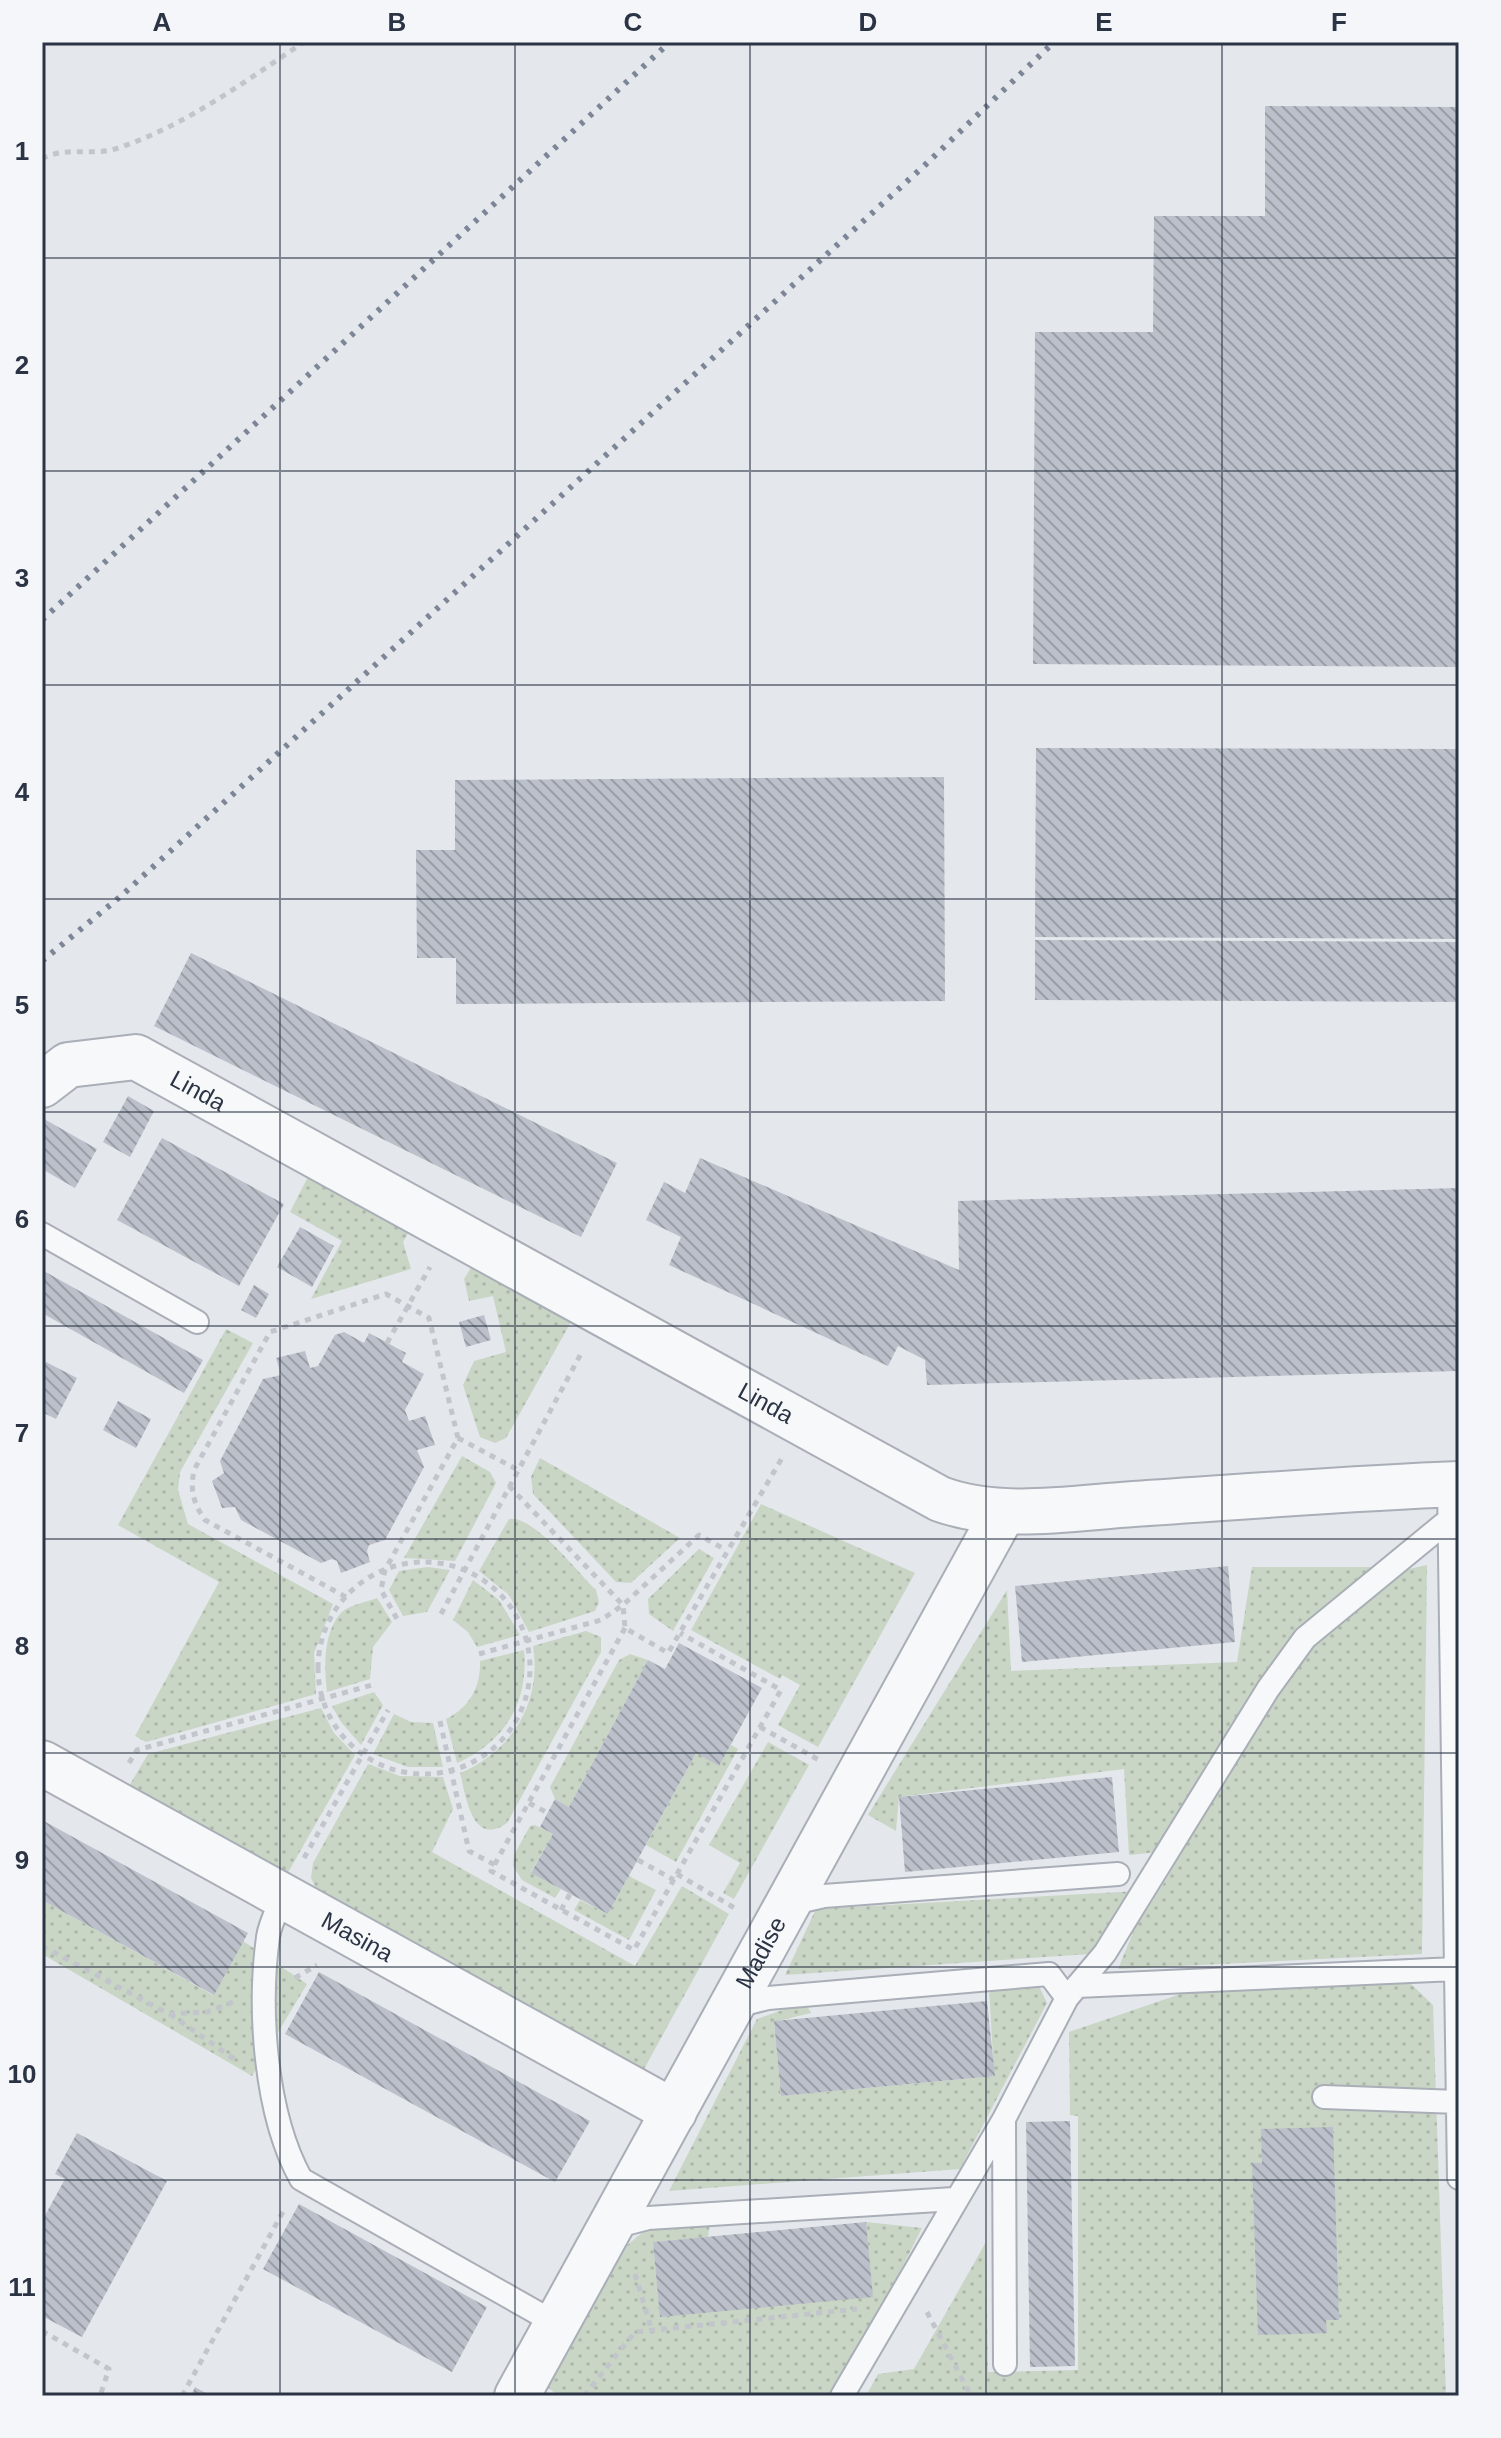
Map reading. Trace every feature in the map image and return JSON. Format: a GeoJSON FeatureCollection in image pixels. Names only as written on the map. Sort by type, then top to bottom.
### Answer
{"type":"FeatureCollection","features":[{"type":"Feature","properties":{"kind":"street","name":"Linda"},"geometry":{"type":"LineString","coordinates":[[42,1085],[68,1065],[136,1057],[940,1499],[961,1507],[1004,1511],[1453,1496]]}},
{"type":"Feature","properties":{"kind":"street","name":"Madise"},"geometry":{"type":"LineString","coordinates":[[517,2396],[1004,1511]]}},
{"type":"Feature","properties":{"kind":"street","name":"Masina"},"geometry":{"type":"LineString","coordinates":[[42,1763],[674,2112]]}},
{"type":"Feature","properties":{"kind":"lane"},"geometry":{"type":"LineString","coordinates":[[42,1234],[197,1322]]}},
{"type":"Feature","properties":{"kind":"lane"},"geometry":{"type":"LineString","coordinates":[[1453,1496],[1459,2178]]}},
{"type":"Feature","properties":{"kind":"lane"},"geometry":{"type":"LineString","coordinates":[[842,2396],[954,2199],[1004,2119],[1072,1992],[1105,1953],[1268,1689],[1305,1638],[1453,1496]]}},
{"type":"Feature","properties":{"kind":"lane"},"geometry":{"type":"LineString","coordinates":[[788,1904],[824,1896],[1118,1874]]}},
{"type":"Feature","properties":{"kind":"lane"},"geometry":{"type":"LineString","coordinates":[[283,1896],[268,1935],[266,1990],[274,2103],[287,2153],[301,2179],[557,2324]]}},
{"type":"Feature","properties":{"kind":"lane"},"geometry":{"type":"LineString","coordinates":[[731,2008],[768,1998],[1049,1974],[1072,1992],[1456,1969]]}},
{"type":"Feature","properties":{"kind":"lane"},"geometry":{"type":"LineString","coordinates":[[1324,2097],[1458,2102]]}},
{"type":"Feature","properties":{"kind":"lane"},"geometry":{"type":"LineString","coordinates":[[1004,2119],[1005,2364]]}},
{"type":"Feature","properties":{"kind":"lane"},"geometry":{"type":"LineString","coordinates":[[610,2228],[648,2218],[954,2199]]}},
{"type":"Feature","properties":{"kind":"path"},"geometry":{"type":"LineString","coordinates":[[42,159],[52,153],[113,150],[185,118],[304,42]]}},
{"type":"Feature","properties":{"kind":"path"},"geometry":{"type":"LineString","coordinates":[[387,1343],[452,1230]]}},
{"type":"Feature","properties":{"kind":"path"},"geometry":{"type":"LineString","coordinates":[[346,1597],[205,1520],[192,1497],[194,1470],[270,1332],[386,1294],[429,1318],[458,1438],[385,1570],[381,1590],[397,1619]]}},
{"type":"Feature","properties":{"kind":"path"},"geometry":{"type":"LineString","coordinates":[[441,1614],[603,1313]]}},
{"type":"Feature","properties":{"kind":"path"},"geometry":{"type":"LineString","coordinates":[[625,1628],[668,1653],[803,1424]]}},
{"type":"Feature","properties":{"kind":"path"},"geometry":{"type":"LineString","coordinates":[[458,1438],[518,1470]]}},
{"type":"Feature","properties":{"kind":"path"},"geometry":{"type":"LineString","coordinates":[[509,1486],[623,1605],[625,1628],[491,1871],[634,1950],[781,1690],[680,1633]]}},
{"type":"Feature","properties":{"kind":"path"},"geometry":{"type":"LineString","coordinates":[[479,1654],[601,1620],[623,1605],[699,1535],[726,1550]]}},
{"type":"Feature","properties":{"kind":"path"},"geometry":{"type":"LineString","coordinates":[[410,1563],[437,1563],[464,1569],[488,1583],[509,1604],[527,1643],[529,1683],[515,1721],[489,1752],[453,1770],[406,1772],[363,1754],[338,1730],[323,1698],[319,1672],[321,1645],[330,1620],[346,1597],[385,1570],[410,1563]]}},
{"type":"Feature","properties":{"kind":"path"},"geometry":{"type":"LineString","coordinates":[[107,1799],[137,1750],[372,1685]]}},
{"type":"Feature","properties":{"kind":"path"},"geometry":{"type":"LineString","coordinates":[[283,1896],[388,1710]]}},
{"type":"Feature","properties":{"kind":"path"},"geometry":{"type":"LineString","coordinates":[[440,1721],[469,1851],[495,1865]]}},
{"type":"Feature","properties":{"kind":"path"},"geometry":{"type":"LineString","coordinates":[[760,1727],[828,1765]]}},
{"type":"Feature","properties":{"kind":"path"},"geometry":{"type":"LineString","coordinates":[[529,1803],[548,1813]]}},
{"type":"Feature","properties":{"kind":"path"},"geometry":{"type":"LineString","coordinates":[[638,1860],[746,1915]]}},
{"type":"Feature","properties":{"kind":"path"},"geometry":{"type":"LineString","coordinates":[[561,1910],[570,1894]]}},
{"type":"Feature","properties":{"kind":"path"},"geometry":{"type":"LineString","coordinates":[[42,1946],[169,2014],[220,2046],[257,2080],[274,2103]]}},
{"type":"Feature","properties":{"kind":"path"},"geometry":{"type":"LineString","coordinates":[[169,2014],[207,2012],[293,1979],[330,1957]]}},
{"type":"Feature","properties":{"kind":"path"},"geometry":{"type":"LineString","coordinates":[[182,2396],[301,2179]]}},
{"type":"Feature","properties":{"kind":"path"},"geometry":{"type":"LineString","coordinates":[[633,2266],[652,2331]]}},
{"type":"Feature","properties":{"kind":"path"},"geometry":{"type":"LineString","coordinates":[[910,2278],[971,2396]]}},
{"type":"Feature","properties":{"kind":"path"},"geometry":{"type":"LineString","coordinates":[[584,2396],[635,2332],[894,2305]]}},
{"type":"Feature","properties":{"kind":"path"},"geometry":{"type":"LineString","coordinates":[[42,2331],[109,2369],[100,2396]]}},
{"type":"Feature","properties":{"kind":"green space"},"geometry":{"type":"Polygon","coordinates":[[[313,1167],[414,1223],[403,1242],[411,1269],[311,1299],[342,1241],[290,1212],[313,1167]]]}},
{"type":"Feature","properties":{"kind":"green space"},"geometry":{"type":"Polygon","coordinates":[[[477,1258],[576,1313],[506,1438],[495,1443],[480,1437],[463,1385],[474,1361],[506,1352],[493,1296],[469,1301],[464,1279],[477,1258]]]}},
{"type":"Feature","properties":{"kind":"green space"},"geometry":{"type":"Polygon","coordinates":[[[226,1329],[253,1343],[180,1472],[178,1490],[188,1524],[333,1604],[314,1653],[316,1694],[146,1742],[135,1736],[219,1582],[118,1525],[226,1329]]]}},
{"type":"Feature","properties":{"kind":"green space"},"geometry":{"type":"Polygon","coordinates":[[[462,1456],[490,1472],[496,1483],[455,1561],[404,1558],[462,1456]]]}},
{"type":"Feature","properties":{"kind":"green space"},"geometry":{"type":"Polygon","coordinates":[[[540,1458],[680,1538],[631,1583],[616,1582],[533,1494],[531,1477],[540,1458]]]}},
{"type":"Feature","properties":{"kind":"green space"},"geometry":{"type":"Polygon","coordinates":[[[761,1504],[915,1573],[818,1747],[778,1725],[800,1685],[782,1675],[780,1679],[691,1630],[761,1504]]]}},
{"type":"Feature","properties":{"kind":"green space"},"geometry":{"type":"Polygon","coordinates":[[[509,1519],[519,1520],[543,1535],[596,1590],[599,1602],[595,1611],[529,1632],[509,1595],[479,1571],[509,1519]]]}},
{"type":"Feature","properties":{"kind":"green space"},"geometry":{"type":"Polygon","coordinates":[[[699,1549],[714,1558],[673,1631],[649,1614],[648,1599],[699,1549]]]}},
{"type":"Feature","properties":{"kind":"green space"},"geometry":{"type":"Polygon","coordinates":[[[1427,1565],[1422,1954],[1118,1969],[1134,1930],[1167,1878],[1243,1742],[1309,1651],[1396,1572],[1427,1565]]]}},
{"type":"Feature","properties":{"kind":"green space"},"geometry":{"type":"Polygon","coordinates":[[[428,1567],[450,1570],[427,1612],[403,1616],[389,1590],[399,1571],[428,1567]]]}},
{"type":"Feature","properties":{"kind":"green space"},"geometry":{"type":"Polygon","coordinates":[[[1252,1567],[1381,1567],[1305,1638],[1168,1851],[1129,1855],[1124,1769],[899,1797],[896,1831],[868,1815],[1007,1590],[1011,1671],[1237,1662],[1252,1567]]]}},
{"type":"Feature","properties":{"kind":"green space"},"geometry":{"type":"Polygon","coordinates":[[[473,1580],[499,1600],[520,1635],[477,1647],[468,1632],[453,1620],[473,1580]]]}},
{"type":"Feature","properties":{"kind":"green space"},"geometry":{"type":"Polygon","coordinates":[[[377,1598],[392,1622],[373,1647],[370,1679],[327,1692],[326,1650],[331,1629],[349,1607],[377,1598]]]}},
{"type":"Feature","properties":{"kind":"green space"},"geometry":{"type":"Polygon","coordinates":[[[586,1631],[601,1637],[601,1652],[507,1823],[495,1829],[486,1829],[478,1824],[468,1806],[460,1773],[495,1752],[519,1723],[533,1687],[533,1646],[586,1631]]]}},
{"type":"Feature","properties":{"kind":"green space"},"geometry":{"type":"Polygon","coordinates":[[[524,1650],[522,1687],[510,1718],[488,1744],[457,1763],[446,1719],[461,1709],[472,1696],[480,1661],[524,1650]]]}},
{"type":"Feature","properties":{"kind":"green space"},"geometry":{"type":"Polygon","coordinates":[[[630,1654],[648,1660],[569,1807],[555,1799],[550,1787],[619,1660],[630,1654]]]}},
{"type":"Feature","properties":{"kind":"green space"},"geometry":{"type":"Polygon","coordinates":[[[374,1692],[383,1705],[361,1745],[332,1706],[374,1692]]]}},
{"type":"Feature","properties":{"kind":"green space"},"geometry":{"type":"Polygon","coordinates":[[[321,1708],[334,1733],[355,1755],[286,1876],[128,1788],[148,1754],[321,1708]]]}},
{"type":"Feature","properties":{"kind":"green space"},"geometry":{"type":"Polygon","coordinates":[[[394,1714],[411,1722],[433,1723],[443,1767],[408,1767],[373,1754],[394,1714]]]}},
{"type":"Feature","properties":{"kind":"green space"},"geometry":{"type":"Polygon","coordinates":[[[768,1742],[809,1765],[734,1899],[723,1893],[740,1863],[709,1845],[768,1742]]]}},
{"type":"Feature","properties":{"kind":"green space"},"geometry":{"type":"Polygon","coordinates":[[[731,1745],[738,1749],[676,1862],[646,1845],[696,1753],[719,1765],[731,1745]]]}},
{"type":"Feature","properties":{"kind":"green space"},"geometry":{"type":"Polygon","coordinates":[[[368,1764],[400,1776],[443,1777],[453,1809],[432,1852],[635,1966],[682,1886],[729,1914],[643,2071],[318,1892],[311,1878],[313,1863],[368,1764]]]}},
{"type":"Feature","properties":{"kind":"green space"},"geometry":{"type":"Polygon","coordinates":[[[535,1825],[553,1834],[531,1872],[561,1889],[555,1898],[522,1880],[513,1866],[514,1855],[530,1826],[535,1825]]]}},
{"type":"Feature","properties":{"kind":"green space"},"geometry":{"type":"Polygon","coordinates":[[[629,1876],[656,1890],[629,1940],[574,1910],[580,1900],[608,1914],[629,1876]]]}},
{"type":"Feature","properties":{"kind":"green space"},"geometry":{"type":"Polygon","coordinates":[[[1138,1891],[1105,1953],[785,1975],[816,1909],[1138,1891]]]}},
{"type":"Feature","properties":{"kind":"green space"},"geometry":{"type":"Polygon","coordinates":[[[42,1900],[213,1995],[243,1941],[307,1984],[252,2076],[42,1954],[42,1900]]]}},
{"type":"Feature","properties":{"kind":"green space"},"geometry":{"type":"Polygon","coordinates":[[[1410,1983],[1433,2005],[1446,2396],[866,2396],[878,2374],[914,2369],[986,2242],[988,2372],[1078,2370],[1078,2116],[1070,2115],[1069,2032],[1204,1986],[1325,1987],[1410,1983]]]}},
{"type":"Feature","properties":{"kind":"green space"},"geometry":{"type":"Polygon","coordinates":[[[1038,1984],[1047,2003],[960,2169],[669,2191],[757,2019],[805,2002],[811,2013],[774,2022],[781,2096],[994,2076],[989,1987],[1038,1984]]]}},
{"type":"Feature","properties":{"kind":"green space"},"geometry":{"type":"Polygon","coordinates":[[[866,2222],[922,2228],[839,2393],[559,2396],[543,2384],[610,2260],[650,2226],[710,2224],[708,2237],[653,2242],[660,2313],[872,2292],[866,2222]]]}},
{"type":"Feature","properties":{"kind":"building"},"geometry":{"type":"Polygon","coordinates":[[[1265,106],[1459,107],[1459,667],[1033,664],[1035,332],[1153,332],[1154,216],[1265,216],[1265,106]]]}},
{"type":"Feature","properties":{"kind":"building"},"geometry":{"type":"Polygon","coordinates":[[[1036,748],[1459,749],[1459,939],[1035,937],[1036,748]]]}},
{"type":"Feature","properties":{"kind":"building"},"geometry":{"type":"Polygon","coordinates":[[[944,777],[945,1001],[456,1004],[456,958],[417,958],[416,850],[455,850],[455,780],[944,777]]]}},
{"type":"Feature","properties":{"kind":"building"},"geometry":{"type":"Polygon","coordinates":[[[1035,940],[1459,942],[1459,1002],[1035,1000],[1035,940]]]}},
{"type":"Feature","properties":{"kind":"building"},"geometry":{"type":"Polygon","coordinates":[[[191,953],[617,1163],[581,1237],[154,1026],[191,953]]]}},
{"type":"Feature","properties":{"kind":"building"},"geometry":{"type":"Polygon","coordinates":[[[128,1096],[154,1111],[130,1157],[103,1142],[128,1096]]]}},
{"type":"Feature","properties":{"kind":"building"},"geometry":{"type":"Polygon","coordinates":[[[44,1119],[97,1149],[75,1188],[42,1169],[44,1119]]]}},
{"type":"Feature","properties":{"kind":"building"},"geometry":{"type":"Polygon","coordinates":[[[162,1138],[284,1204],[239,1286],[117,1220],[162,1138]]]}},
{"type":"Feature","properties":{"kind":"building"},"geometry":{"type":"Polygon","coordinates":[[[700,1158],[959,1270],[958,1201],[1459,1188],[1459,1371],[927,1385],[925,1360],[898,1346],[888,1366],[669,1265],[681,1237],[646,1220],[664,1182],[685,1193],[700,1158]]]}},
{"type":"Feature","properties":{"kind":"building"},"geometry":{"type":"Polygon","coordinates":[[[300,1227],[334,1246],[312,1287],[277,1267],[300,1227]]]}},
{"type":"Feature","properties":{"kind":"building"},"geometry":{"type":"Polygon","coordinates":[[[42,1270],[203,1360],[184,1393],[42,1313],[42,1270]]]}},
{"type":"Feature","properties":{"kind":"building"},"geometry":{"type":"Polygon","coordinates":[[[254,1285],[269,1294],[256,1318],[241,1310],[254,1285]]]}},
{"type":"Feature","properties":{"kind":"building"},"geometry":{"type":"Polygon","coordinates":[[[484,1315],[491,1340],[466,1347],[459,1322],[484,1315]]]}},
{"type":"Feature","properties":{"kind":"building"},"geometry":{"type":"Polygon","coordinates":[[[344,1332],[364,1343],[369,1333],[406,1353],[402,1362],[424,1374],[405,1410],[409,1421],[425,1416],[435,1445],[417,1450],[424,1467],[385,1540],[369,1545],[370,1562],[341,1573],[337,1561],[332,1559],[321,1563],[241,1520],[235,1507],[222,1508],[212,1481],[224,1473],[220,1461],[263,1379],[281,1375],[276,1358],[305,1351],[310,1368],[318,1366],[335,1335],[344,1332]]]}},
{"type":"Feature","properties":{"kind":"building"},"geometry":{"type":"Polygon","coordinates":[[[42,1360],[77,1378],[56,1419],[42,1412],[42,1360]]]}},
{"type":"Feature","properties":{"kind":"building"},"geometry":{"type":"Polygon","coordinates":[[[118,1401],[151,1419],[136,1448],[103,1430],[118,1401]]]}},
{"type":"Feature","properties":{"kind":"building"},"geometry":{"type":"Polygon","coordinates":[[[1228,1566],[1235,1642],[1022,1662],[1015,1586],[1228,1566]]]}},
{"type":"Feature","properties":{"kind":"building"},"geometry":{"type":"Polygon","coordinates":[[[679,1643],[762,1688],[719,1766],[696,1753],[608,1914],[531,1873],[553,1834],[540,1827],[555,1799],[569,1807],[648,1660],[665,1669],[679,1643]]]}},
{"type":"Feature","properties":{"kind":"building"},"geometry":{"type":"Polygon","coordinates":[[[1112,1777],[1119,1852],[905,1872],[899,1797],[1112,1777]]]}},
{"type":"Feature","properties":{"kind":"building"},"geometry":{"type":"Polygon","coordinates":[[[42,1820],[248,1933],[214,1995],[42,1900],[42,1820]]]}},
{"type":"Feature","properties":{"kind":"building"},"geometry":{"type":"Polygon","coordinates":[[[319,1972],[590,2121],[555,2182],[285,2034],[319,1972]]]}},
{"type":"Feature","properties":{"kind":"building"},"geometry":{"type":"Polygon","coordinates":[[[987,2001],[995,2076],[781,2096],[774,2021],[987,2001]]]}},
{"type":"Feature","properties":{"kind":"building"},"geometry":{"type":"Polygon","coordinates":[[[1070,2121],[1075,2366],[1030,2367],[1026,2122],[1070,2121]]]}},
{"type":"Feature","properties":{"kind":"building"},"geometry":{"type":"Polygon","coordinates":[[[1333,2127],[1339,2320],[1326,2320],[1327,2333],[1258,2335],[1252,2163],[1262,2163],[1261,2129],[1333,2127]]]}},
{"type":"Feature","properties":{"kind":"building"},"geometry":{"type":"Polygon","coordinates":[[[77,2133],[167,2181],[82,2337],[42,2316],[42,2221],[65,2179],[55,2174],[77,2133]]]}},
{"type":"Feature","properties":{"kind":"building"},"geometry":{"type":"Polygon","coordinates":[[[299,2204],[487,2307],[452,2372],[263,2269],[299,2204]]]}},
{"type":"Feature","properties":{"kind":"building"},"geometry":{"type":"Polygon","coordinates":[[[866,2222],[873,2297],[660,2317],[653,2242],[866,2222]]]}},
{"type":"Feature","properties":{"kind":"building"},"geometry":{"type":"Polygon","coordinates":[[[195,2387],[211,2396],[191,2396],[195,2387]]]}},
{"type":"Feature","properties":{"kind":"railway"},"geometry":{"type":"LineString","coordinates":[[42,620],[670,42]]}},
{"type":"Feature","properties":{"kind":"railway"},"geometry":{"type":"LineString","coordinates":[[42,961],[121,896],[925,165],[1054,42]]}}]}
